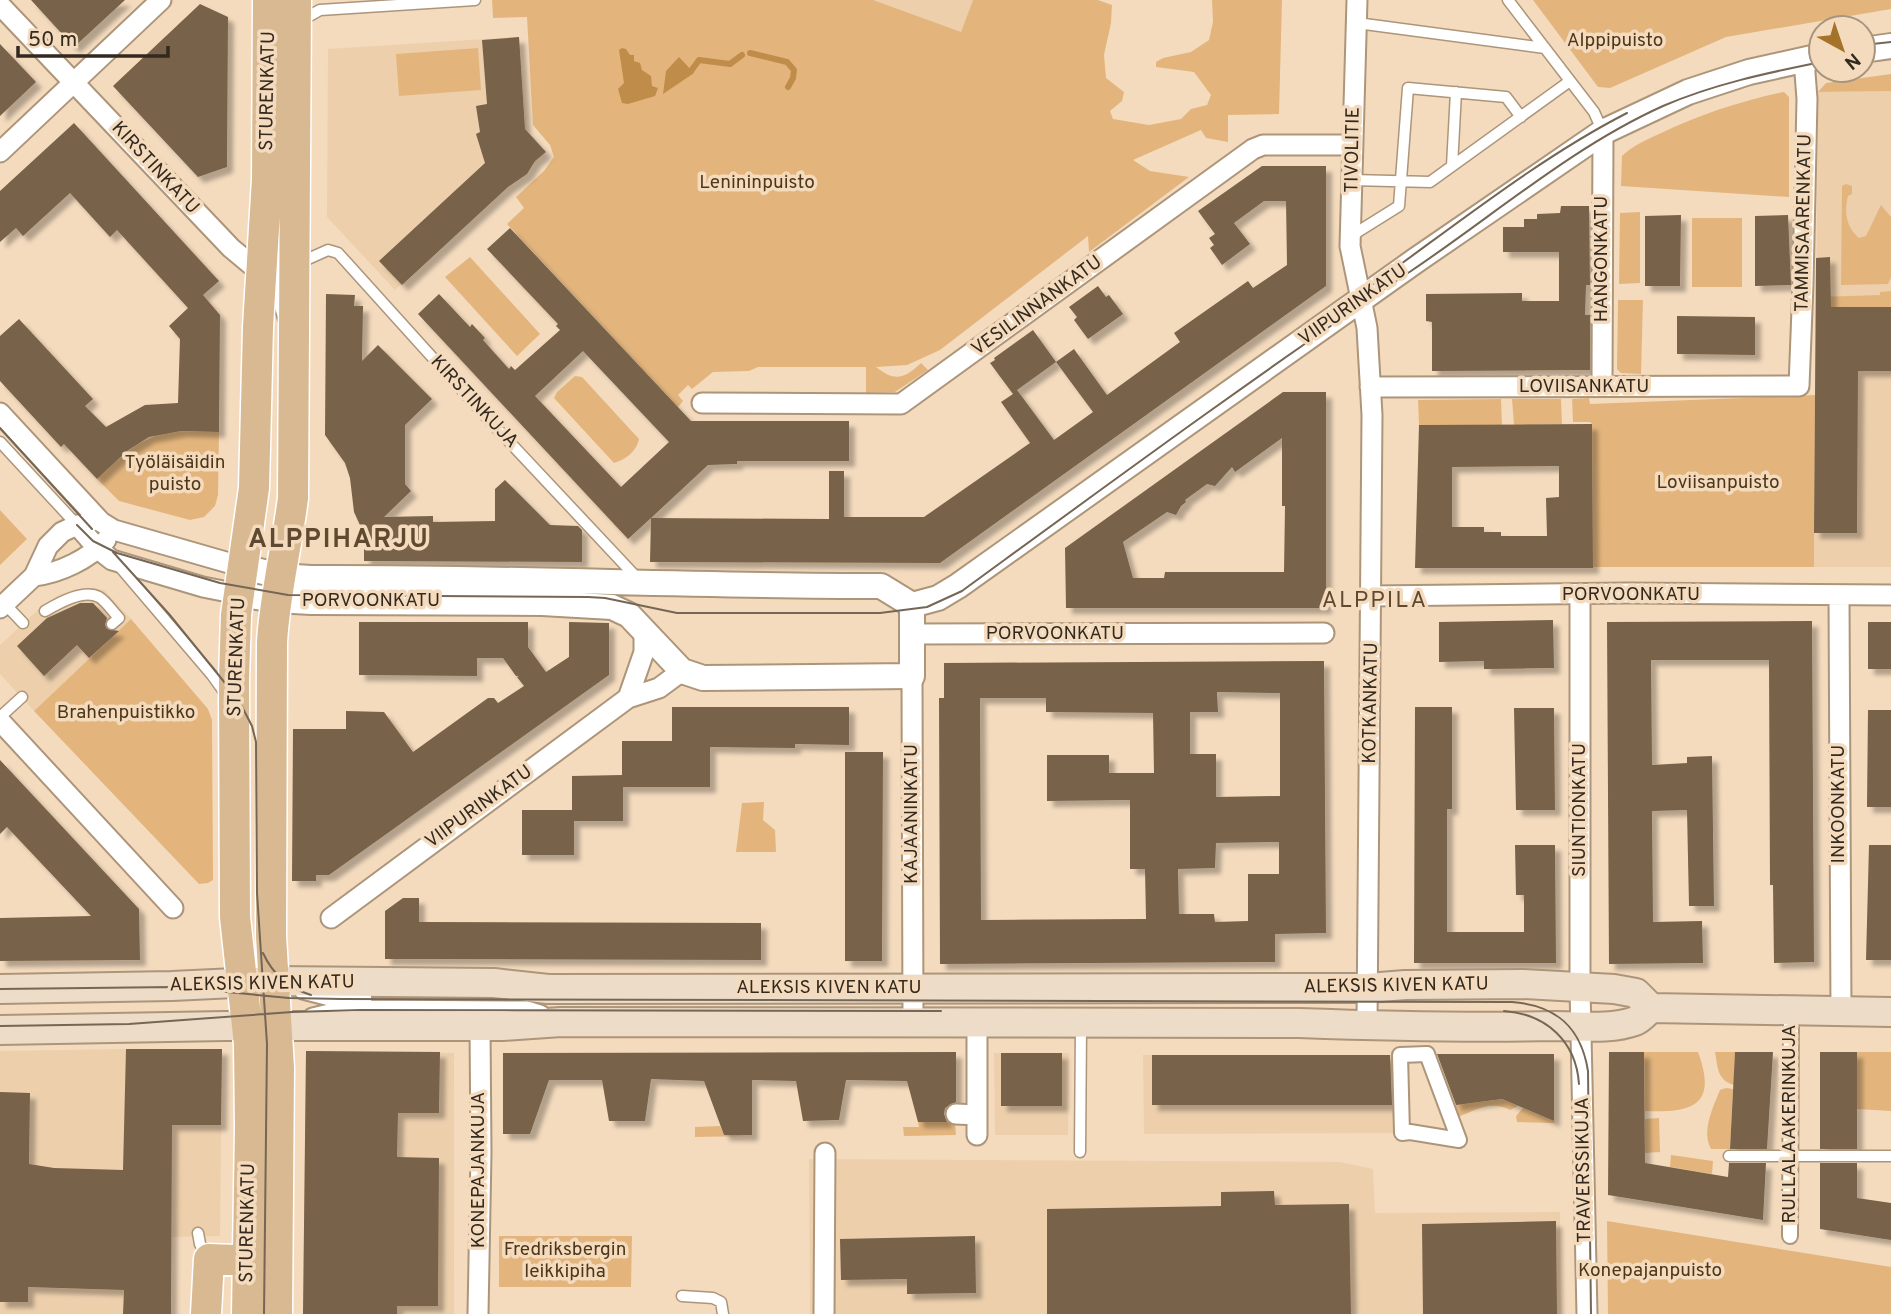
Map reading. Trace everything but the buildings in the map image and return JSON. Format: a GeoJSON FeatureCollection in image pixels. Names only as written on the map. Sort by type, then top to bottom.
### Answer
{"type":"FeatureCollection","features":[{"type":"Feature","properties":{"kind":"main road","name":"STURENKATU"},"geometry":{"type":"LineString","coordinates":[[277,1314],[278,1026],[271,936],[272,642],[293,498],[296,265],[283,16]]}},
{"type":"Feature","properties":{"kind":"main road","name":"STURENKATU"},"geometry":{"type":"LineString","coordinates":[[247,1314],[250,1127],[248,1026],[236,938],[233,869],[236,615],[254,488],[261,275],[283,16]]}},
{"type":"Feature","properties":{"kind":"main road","name":"ALEKSIS KIVEN KATU"},"geometry":{"type":"LineString","coordinates":[[0,989],[172,986],[241,981],[494,983],[548,989],[1368,988],[1523,984],[1614,989],[1636,993],[1651,1008]]}},
{"type":"Feature","properties":{"kind":"main road","name":"ALEKSIS KIVEN KATU"},"geometry":{"type":"LineString","coordinates":[[0,1030],[248,1026],[526,1026],[561,1022],[1581,1026],[1636,1021],[1651,1008],[1891,1012]]}},
{"type":"Feature","properties":{"kind":"main road"},"geometry":{"type":"LineString","coordinates":[[206,1314],[204,1246],[247,1260],[277,1261]]}},
{"type":"Feature","properties":{"kind":"street"},"geometry":{"type":"LineString","coordinates":[[0,152],[162,0]]}},
{"type":"Feature","properties":{"kind":"street","name":"TIVOLITIE"},"geometry":{"type":"LineString","coordinates":[[1357,0],[1351,236],[1355,273],[1362,299]]}},
{"type":"Feature","properties":{"kind":"street","name":"KIRSTINKATU"},"geometry":{"type":"LineString","coordinates":[[0,5],[230,248],[278,290],[295,338]]}},
{"type":"Feature","properties":{"kind":"street","name":"VIIPURINKATU"},"geometry":{"type":"LineString","coordinates":[[912,605],[938,598],[958,586],[1362,299],[1598,122],[1749,72],[1807,59]]}},
{"type":"Feature","properties":{"kind":"street","name":"TAMMISAARENKATU"},"geometry":{"type":"LineString","coordinates":[[1799,386],[1812,145],[1807,99],[1809,84]]}},
{"type":"Feature","properties":{"kind":"street","name":"HANGONKATU"},"geometry":{"type":"LineString","coordinates":[[1598,122],[1602,386]]}},
{"type":"Feature","properties":{"kind":"street","name":"VESILINNANKATU"},"geometry":{"type":"LineString","coordinates":[[702,404],[901,404],[1253,149],[1264,145],[1352,145]]}},
{"type":"Feature","properties":{"kind":"street","name":"KOTKANKATU"},"geometry":{"type":"LineString","coordinates":[[1362,299],[1367,328],[1370,387],[1367,1024]]}},
{"type":"Feature","properties":{"kind":"street","name":"LOVIISANKATU"},"geometry":{"type":"LineString","coordinates":[[1370,387],[1799,386]]}},
{"type":"Feature","properties":{"kind":"street"},"geometry":{"type":"LineString","coordinates":[[0,413],[107,526]]}},
{"type":"Feature","properties":{"kind":"street"},"geometry":{"type":"LineString","coordinates":[[77,525],[105,554]]}},
{"type":"Feature","properties":{"kind":"street","name":"PORVOONKATU"},"geometry":{"type":"LineString","coordinates":[[2,606],[34,576],[48,546],[62,532],[77,525],[107,526],[241,580],[278,588],[612,607],[629,615],[682,671]]}},
{"type":"Feature","properties":{"kind":"street","name":"PORVOONKATU"},"geometry":{"type":"LineString","coordinates":[[105,554],[107,526]]}},
{"type":"Feature","properties":{"kind":"street","name":"PORVOONKATU"},"geometry":{"type":"LineString","coordinates":[[34,576],[51,574],[105,554],[203,587],[241,580]]}},
{"type":"Feature","properties":{"kind":"street","name":"PORVOONKATU"},"geometry":{"type":"LineString","coordinates":[[278,588],[311,578],[881,586],[912,605]]}},
{"type":"Feature","properties":{"kind":"street"},"geometry":{"type":"LineString","coordinates":[[628,698],[644,652],[643,584]]}},
{"type":"Feature","properties":{"kind":"street","name":"SIUNTIONKATU"},"geometry":{"type":"LineString","coordinates":[[1580,595],[1581,1026]]}},
{"type":"Feature","properties":{"kind":"street","name":"INKOONKATU"},"geometry":{"type":"LineString","coordinates":[[1839,595],[1841,1012]]}},
{"type":"Feature","properties":{"kind":"street","name":"PORVOONKATU"},"geometry":{"type":"LineString","coordinates":[[1371,596],[1891,595]]}},
{"type":"Feature","properties":{"kind":"street","name":"KAJAANINKATU"},"geometry":{"type":"LineString","coordinates":[[912,605],[913,1023]]}},
{"type":"Feature","properties":{"kind":"street","name":"PORVOONKATU"},"geometry":{"type":"LineString","coordinates":[[912,634],[1324,633]]}},
{"type":"Feature","properties":{"kind":"street"},"geometry":{"type":"LineString","coordinates":[[682,671],[703,678],[912,676]]}},
{"type":"Feature","properties":{"kind":"street","name":"VIIPURINKATU"},"geometry":{"type":"LineString","coordinates":[[331,918],[628,698],[659,688],[682,671]]}},
{"type":"Feature","properties":{"kind":"street"},"geometry":{"type":"LineString","coordinates":[[0,719],[173,908]]}},
{"type":"Feature","properties":{"kind":"street"},"geometry":{"type":"LineString","coordinates":[[278,1026],[342,1011],[361,1010],[527,1011],[561,1022]]}},
{"type":"Feature","properties":{"kind":"street","name":"RULLALAAKERINKUJA"},"geometry":{"type":"LineString","coordinates":[[1790,1236],[1791,1011]]}},
{"type":"Feature","properties":{"kind":"street"},"geometry":{"type":"LineString","coordinates":[[977,1022],[977,1135]]}},
{"type":"Feature","properties":{"kind":"street","name":"KONEPAJANKUJA"},"geometry":{"type":"LineString","coordinates":[[478,1314],[480,1026]]}},
{"type":"Feature","properties":{"kind":"street","name":"TRAVERSSIKUJA"},"geometry":{"type":"LineString","coordinates":[[1581,1026],[1587,1314]]}},
{"type":"Feature","properties":{"kind":"street"},"geometry":{"type":"LineString","coordinates":[[1427,1054],[1446,1106],[1459,1140],[1402,1133],[1400,1055],[1427,1054]]}},
{"type":"Feature","properties":{"kind":"street"},"geometry":{"type":"LineString","coordinates":[[956,1114],[977,1115]]}},
{"type":"Feature","properties":{"kind":"street"},"geometry":{"type":"LineString","coordinates":[[824,1314],[825,1153]]}},
{"type":"Feature","properties":{"kind":"lane"},"geometry":{"type":"LineString","coordinates":[[283,16],[320,10],[475,0]]}},
{"type":"Feature","properties":{"kind":"lane"},"geometry":{"type":"LineString","coordinates":[[1508,0],[1598,122]]}},
{"type":"Feature","properties":{"kind":"lane"},"geometry":{"type":"LineString","coordinates":[[1357,23],[1545,48]]}},
{"type":"Feature","properties":{"kind":"lane"},"geometry":{"type":"LineString","coordinates":[[1352,180],[1430,182],[1570,81]]}},
{"type":"Feature","properties":{"kind":"lane"},"geometry":{"type":"LineString","coordinates":[[1351,236],[1399,206],[1408,88],[1506,97],[1521,117]]}},
{"type":"Feature","properties":{"kind":"lane"},"geometry":{"type":"LineString","coordinates":[[1452,166],[1456,92]]}},
{"type":"Feature","properties":{"kind":"lane","name":"KIRSTINKUJA"},"geometry":{"type":"LineString","coordinates":[[296,265],[328,250],[338,253],[486,418],[643,584]]}},
{"type":"Feature","properties":{"kind":"lane"},"geometry":{"type":"LineString","coordinates":[[0,442],[77,525]]}},
{"type":"Feature","properties":{"kind":"lane"},"geometry":{"type":"LineString","coordinates":[[105,554],[137,586],[212,675],[235,711]]}},
{"type":"Feature","properties":{"kind":"lane"},"geometry":{"type":"LineString","coordinates":[[45,611],[75,597],[90,595],[100,597],[119,618],[113,624]]}},
{"type":"Feature","properties":{"kind":"lane"},"geometry":{"type":"LineString","coordinates":[[2,606],[23,623]]}},
{"type":"Feature","properties":{"kind":"lane"},"geometry":{"type":"LineString","coordinates":[[0,719],[22,697]]}},
{"type":"Feature","properties":{"kind":"lane"},"geometry":{"type":"LineString","coordinates":[[1080,1152],[1081,1023]]}},
{"type":"Feature","properties":{"kind":"lane"},"geometry":{"type":"LineString","coordinates":[[1729,1156],[1891,1156]]}},
{"type":"Feature","properties":{"kind":"lane"},"geometry":{"type":"LineString","coordinates":[[682,1296],[713,1298],[720,1302],[723,1314]]}},
{"type":"Feature","properties":{"kind":"shaded area"},"geometry":{"type":"Polygon","coordinates":[[[872,0],[973,0],[961,33],[872,0]]]}},
{"type":"Feature","properties":{"kind":"shaded area"},"geometry":{"type":"Polygon","coordinates":[[[519,37],[527,131],[546,152],[527,174],[516,179],[395,290],[327,217],[328,49],[519,37]]]}},
{"type":"Feature","properties":{"kind":"shaded area"},"geometry":{"type":"Polygon","coordinates":[[[622,48],[634,55],[634,61],[640,63],[642,70],[651,76],[652,86],[658,88],[655,96],[628,104],[622,103],[618,89],[624,83],[619,50],[622,48]]]}},
{"type":"Feature","properties":{"kind":"shaded area"},"geometry":{"type":"Polygon","coordinates":[[[679,57],[694,73],[663,94],[666,71],[679,57]]]}},
{"type":"Feature","properties":{"kind":"shaded area"},"geometry":{"type":"Polygon","coordinates":[[[1891,91],[1891,567],[1814,567],[1818,92],[1891,91]]]}},
{"type":"Feature","properties":{"kind":"shaded area"},"geometry":{"type":"Polygon","coordinates":[[[94,588],[104,590],[131,619],[34,711],[0,674],[0,645],[58,595],[94,588]]]}},
{"type":"Feature","properties":{"kind":"shaded area"},"geometry":{"type":"Polygon","coordinates":[[[222,1049],[220,1236],[172,1237],[171,1314],[0,1314],[0,1051],[222,1049]]]}},
{"type":"Feature","properties":{"kind":"shaded area"},"geometry":{"type":"Polygon","coordinates":[[[306,1051],[454,1053],[454,1314],[303,1314],[306,1051]]]}},
{"type":"Feature","properties":{"kind":"shaded area"},"geometry":{"type":"Polygon","coordinates":[[[994,1053],[1069,1053],[1068,1135],[995,1135],[994,1053]]]}},
{"type":"Feature","properties":{"kind":"shaded area"},"geometry":{"type":"Polygon","coordinates":[[[1143,1055],[1400,1055],[1402,1133],[1144,1134],[1143,1055]]]}},
{"type":"Feature","properties":{"kind":"shaded area"},"geometry":{"type":"Polygon","coordinates":[[[809,1159],[1340,1162],[1373,1169],[1375,1213],[1560,1212],[1561,1314],[810,1314],[809,1159]]]}},
{"type":"Feature","properties":{"kind":"green space","name":"Lenininpuisto"},"geometry":{"type":"Polygon","coordinates":[[[492,0],[873,0],[961,32],[973,0],[1098,0],[1112,5],[1104,55],[1106,78],[1124,92],[1122,101],[1110,111],[1113,119],[1149,125],[1181,119],[1191,109],[1207,105],[1211,95],[1194,72],[1156,67],[1156,62],[1191,52],[1209,40],[1213,22],[1212,0],[1282,0],[1279,114],[1228,115],[1228,142],[1206,138],[1201,130],[1133,160],[1150,171],[1189,177],[1089,252],[1088,236],[940,350],[907,365],[876,367],[894,377],[904,375],[921,363],[928,370],[895,392],[866,393],[866,367],[758,367],[749,371],[713,372],[692,389],[688,385],[678,395],[683,401],[678,407],[507,224],[524,208],[516,197],[544,171],[554,157],[550,145],[533,125],[527,17],[493,18],[492,0]]]}},
{"type":"Feature","properties":{"kind":"green space","name":"Alppipuisto"},"geometry":{"type":"Polygon","coordinates":[[[1533,0],[1891,0],[1891,9],[1862,14],[1807,14],[1807,23],[1726,37],[1610,88],[1598,87],[1533,0]]]}},
{"type":"Feature","properties":{"kind":"green space"},"geometry":{"type":"Polygon","coordinates":[[[478,48],[481,90],[399,96],[396,54],[478,48]]]}},
{"type":"Feature","properties":{"kind":"green space"},"geometry":{"type":"Polygon","coordinates":[[[1891,74],[1891,91],[1818,92],[1825,84],[1877,84],[1877,76],[1891,74]]]}},
{"type":"Feature","properties":{"kind":"green space"},"geometry":{"type":"Polygon","coordinates":[[[1784,92],[1789,97],[1789,197],[1621,186],[1622,156],[1630,149],[1705,115],[1784,92]]]}},
{"type":"Feature","properties":{"kind":"green space"},"geometry":{"type":"Polygon","coordinates":[[[1842,186],[1852,186],[1852,194],[1848,196],[1847,202],[1847,219],[1859,238],[1866,236],[1881,205],[1891,217],[1891,277],[1888,284],[1841,285],[1842,186]]]}},
{"type":"Feature","properties":{"kind":"green space"},"geometry":{"type":"Polygon","coordinates":[[[1640,212],[1640,283],[1619,284],[1620,213],[1640,212]]]}},
{"type":"Feature","properties":{"kind":"green space"},"geometry":{"type":"Polygon","coordinates":[[[1692,218],[1742,218],[1742,287],[1692,287],[1692,218]]]}},
{"type":"Feature","properties":{"kind":"green space"},"geometry":{"type":"Polygon","coordinates":[[[470,257],[540,334],[517,356],[445,277],[470,257]]]}},
{"type":"Feature","properties":{"kind":"green space"},"geometry":{"type":"Polygon","coordinates":[[[1891,291],[1891,307],[1816,307],[1817,297],[1880,295],[1880,292],[1891,291]]]}},
{"type":"Feature","properties":{"kind":"green space"},"geometry":{"type":"Polygon","coordinates":[[[1618,300],[1643,300],[1641,374],[1621,373],[1617,369],[1618,300]]]}},
{"type":"Feature","properties":{"kind":"green space"},"geometry":{"type":"Polygon","coordinates":[[[575,376],[582,377],[639,439],[633,451],[622,460],[614,463],[554,398],[575,376]]]}},
{"type":"Feature","properties":{"kind":"green space","name":"Loviisanpuisto"},"geometry":{"type":"Polygon","coordinates":[[[1815,395],[1814,567],[1593,567],[1592,424],[1573,422],[1572,399],[1589,398],[1590,404],[1815,395]]]}},
{"type":"Feature","properties":{"kind":"green space"},"geometry":{"type":"Polygon","coordinates":[[[1501,399],[1502,425],[1419,425],[1418,400],[1501,399]]]}},
{"type":"Feature","properties":{"kind":"green space"},"geometry":{"type":"Polygon","coordinates":[[[1512,399],[1561,399],[1562,424],[1514,425],[1512,399]]]}},
{"type":"Feature","properties":{"kind":"green space","name":"Työläisäidin puisto"},"geometry":{"type":"Polygon","coordinates":[[[181,431],[219,432],[218,495],[215,506],[204,517],[190,520],[119,501],[97,479],[144,441],[181,431]]]}},
{"type":"Feature","properties":{"kind":"green space"},"geometry":{"type":"Polygon","coordinates":[[[0,510],[27,539],[0,565],[0,510]]]}},
{"type":"Feature","properties":{"kind":"green space","name":"Brahenpuistikko"},"geometry":{"type":"Polygon","coordinates":[[[131,619],[208,709],[212,720],[213,880],[208,883],[199,884],[34,711],[131,619]]]}},
{"type":"Feature","properties":{"kind":"green space"},"geometry":{"type":"Polygon","coordinates":[[[764,802],[763,820],[775,830],[776,852],[736,852],[742,803],[764,802]]]}},
{"type":"Feature","properties":{"kind":"green space"},"geometry":{"type":"Polygon","coordinates":[[[1644,1052],[1698,1052],[1705,1084],[1697,1102],[1676,1110],[1645,1111],[1644,1052]]]}},
{"type":"Feature","properties":{"kind":"green space"},"geometry":{"type":"Polygon","coordinates":[[[1715,1052],[1735,1052],[1734,1085],[1721,1077],[1715,1052]]]}},
{"type":"Feature","properties":{"kind":"green space"},"geometry":{"type":"Polygon","coordinates":[[[1857,1052],[1891,1052],[1891,1111],[1857,1109],[1857,1052]]]}},
{"type":"Feature","properties":{"kind":"green space"},"geometry":{"type":"Polygon","coordinates":[[[1733,1089],[1730,1149],[1711,1149],[1707,1135],[1709,1120],[1720,1090],[1733,1089]]]}},
{"type":"Feature","properties":{"kind":"green space"},"geometry":{"type":"Polygon","coordinates":[[[1502,1099],[1518,1106],[1510,1110],[1496,1106],[1484,1107],[1458,1117],[1453,1105],[1502,1099]]]}},
{"type":"Feature","properties":{"kind":"green space"},"geometry":{"type":"Polygon","coordinates":[[[1523,1108],[1555,1123],[1517,1122],[1516,1116],[1523,1108]]]}},
{"type":"Feature","properties":{"kind":"green space"},"geometry":{"type":"Polygon","coordinates":[[[1659,1118],[1660,1152],[1645,1153],[1645,1119],[1659,1118]]]}},
{"type":"Feature","properties":{"kind":"green space"},"geometry":{"type":"Polygon","coordinates":[[[918,1122],[955,1122],[956,1135],[904,1136],[903,1127],[919,1127],[918,1122]]]}},
{"type":"Feature","properties":{"kind":"green space"},"geometry":{"type":"Polygon","coordinates":[[[720,1126],[724,1135],[752,1136],[695,1137],[695,1127],[720,1126]]]}},
{"type":"Feature","properties":{"kind":"green space"},"geometry":{"type":"Polygon","coordinates":[[[1671,1155],[1713,1161],[1712,1174],[1670,1167],[1671,1155]]]}},
{"type":"Feature","properties":{"kind":"green space","name":"Konepajanpuisto"},"geometry":{"type":"Polygon","coordinates":[[[1607,1221],[1891,1267],[1891,1314],[1608,1314],[1607,1221]]]}},
{"type":"Feature","properties":{"kind":"green space","name":"Fredriksbergin leikkipiha"},"geometry":{"type":"Polygon","coordinates":[[[499,1236],[632,1236],[631,1287],[499,1287],[499,1236]]]}},
{"type":"Feature","properties":{"kind":"waterway"},"geometry":{"type":"LineString","coordinates":[[750,53],[787,62],[794,70],[788,87]]}},
{"type":"Feature","properties":{"kind":"waterway"},"geometry":{"type":"LineString","coordinates":[[691,71],[699,60],[730,64],[742,55]]}},
{"type":"Feature","properties":{"kind":"tram line"},"geometry":{"type":"LineString","coordinates":[[1877,44],[1891,42]]}},
{"type":"Feature","properties":{"kind":"tram line"},"geometry":{"type":"LineString","coordinates":[[77,525],[93,541],[117,553],[220,583],[288,595],[588,597],[677,613],[880,613],[927,607],[962,591],[1241,389],[1597,141],[1682,98],[1741,80],[1807,65]]}},
{"type":"Feature","properties":{"kind":"tram line"},"geometry":{"type":"LineString","coordinates":[[1372,285],[1529,172],[1627,113]]}},
{"type":"Feature","properties":{"kind":"tram line"},"geometry":{"type":"LineString","coordinates":[[0,428],[92,529]]}},
{"type":"Feature","properties":{"kind":"tram line"},"geometry":{"type":"LineString","coordinates":[[113,552],[169,614],[238,699],[252,726],[256,742],[257,893],[267,1044],[264,1314]]}},
{"type":"Feature","properties":{"kind":"tram line"},"geometry":{"type":"LineString","coordinates":[[263,953],[282,980],[311,995]]}},
{"type":"Feature","properties":{"kind":"tram line"},"geometry":{"type":"LineString","coordinates":[[0,989],[174,987],[289,998],[342,999],[1528,1004],[1564,1021],[1585,1056],[1588,1071],[1591,1314]]}},
{"type":"Feature","properties":{"kind":"tram line"},"geometry":{"type":"LineString","coordinates":[[0,1026],[129,1024],[292,1012],[361,1010],[941,1011]]}},
{"type":"Feature","properties":{"kind":"tram line"},"geometry":{"type":"LineString","coordinates":[[1504,1011],[1533,1018],[1556,1032],[1572,1055],[1579,1084]]}},
{"type":"Feature","properties":{"kind":"district","name":"ALPPIHARJU"},"geometry":{"type":"Point","coordinates":[339,540]}},
{"type":"Feature","properties":{"kind":"district","name":"ALPPILA"},"geometry":{"type":"Point","coordinates":[1375,601]}}]}
